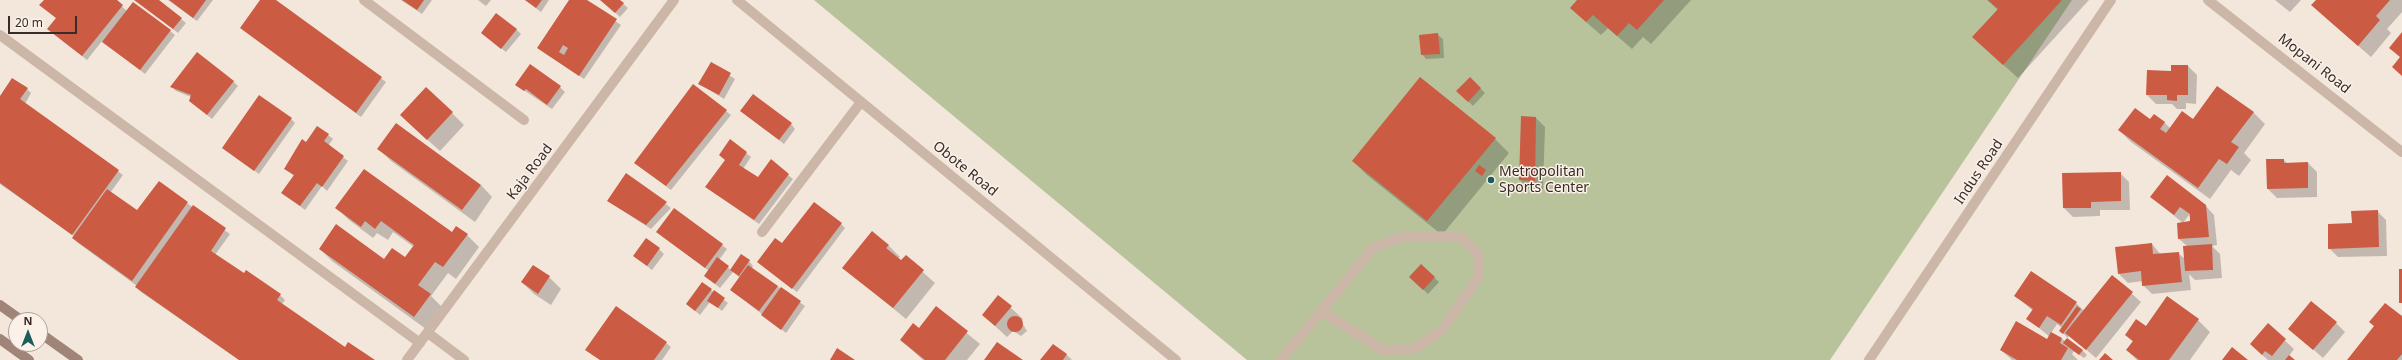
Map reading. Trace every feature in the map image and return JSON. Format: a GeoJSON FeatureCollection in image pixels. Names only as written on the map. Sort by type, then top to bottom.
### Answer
{"type":"FeatureCollection","features":[{"type":"Feature","properties":{"kind":"main road"},"geometry":{"type":"LineString","coordinates":[[0,306],[9,312]]}},
{"type":"Feature","properties":{"kind":"main road"},"geometry":{"type":"LineString","coordinates":[[48,339],[78,360]]}},
{"type":"Feature","properties":{"kind":"main road"},"geometry":{"type":"LineString","coordinates":[[0,340],[29,360]]}},
{"type":"Feature","properties":{"kind":"street"},"geometry":{"type":"LineString","coordinates":[[364,0],[524,120]]}},
{"type":"Feature","properties":{"kind":"street","name":"Kaja Road"},"geometry":{"type":"LineString","coordinates":[[407,360],[674,0]]}},
{"type":"Feature","properties":{"kind":"street","name":"Obote Road"},"geometry":{"type":"LineString","coordinates":[[737,0],[1176,360]]}},
{"type":"Feature","properties":{"kind":"street","name":"Indus Road"},"geometry":{"type":"LineString","coordinates":[[1869,360],[2111,0]]}},
{"type":"Feature","properties":{"kind":"street","name":"Mopani Road"},"geometry":{"type":"LineString","coordinates":[[2208,0],[2402,152]]}},
{"type":"Feature","properties":{"kind":"street"},"geometry":{"type":"LineString","coordinates":[[0,35],[420,343]]}},
{"type":"Feature","properties":{"kind":"street"},"geometry":{"type":"LineString","coordinates":[[762,232],[861,102]]}},
{"type":"Feature","properties":{"kind":"street"},"geometry":{"type":"LineString","coordinates":[[1281,360],[1372,248],[1401,237],[1461,236],[1479,256],[1478,278],[1442,330],[1414,349],[1383,350],[1321,311]]}},
{"type":"Feature","properties":{"kind":"street"},"geometry":{"type":"LineString","coordinates":[[428,333],[464,360]]}},
{"type":"Feature","properties":{"kind":"green space","name":"Metropolitan Sports Center"},"geometry":{"type":"Polygon","coordinates":[[[814,0],[2072,0],[1830,360],[1247,360],[814,0]]]}},
{"type":"Feature","properties":{"kind":"building"},"geometry":{"type":"Polygon","coordinates":[[[44,0],[117,0],[123,5],[82,56],[47,29],[56,18],[39,5],[44,0]]]}},
{"type":"Feature","properties":{"kind":"building"},"geometry":{"type":"Polygon","coordinates":[[[134,0],[159,0],[182,18],[173,29],[134,0]]]}},
{"type":"Feature","properties":{"kind":"building"},"geometry":{"type":"Polygon","coordinates":[[[169,0],[206,0],[193,18],[169,0]]]}},
{"type":"Feature","properties":{"kind":"building"},"geometry":{"type":"Polygon","coordinates":[[[260,0],[276,0],[382,77],[356,113],[240,28],[260,0]]]}},
{"type":"Feature","properties":{"kind":"building"},"geometry":{"type":"Polygon","coordinates":[[[402,0],[424,0],[417,10],[402,0]]]}},
{"type":"Feature","properties":{"kind":"building"},"geometry":{"type":"Polygon","coordinates":[[[525,0],[542,0],[536,8],[525,0]]]}},
{"type":"Feature","properties":{"kind":"building"},"geometry":{"type":"Polygon","coordinates":[[[569,0],[587,0],[617,19],[579,76],[537,48],[569,0]],[[563,45],[559,52],[564,55],[568,48],[563,45]]]}},
{"type":"Feature","properties":{"kind":"building"},"geometry":{"type":"Polygon","coordinates":[[[600,0],[620,0],[624,3],[615,13],[600,0]]]}},
{"type":"Feature","properties":{"kind":"building"},"geometry":{"type":"Polygon","coordinates":[[[1577,0],[1664,0],[1637,30],[1629,23],[1617,36],[1593,15],[1586,22],[1570,8],[1577,0]]]}},
{"type":"Feature","properties":{"kind":"building"},"geometry":{"type":"Polygon","coordinates":[[[1988,0],[2062,0],[2003,65],[1972,37],[1998,9],[1988,0]]]}},
{"type":"Feature","properties":{"kind":"building"},"geometry":{"type":"Polygon","coordinates":[[[2316,0],[2390,0],[2376,16],[2380,20],[2358,46],[2311,5],[2316,0]]]}},
{"type":"Feature","properties":{"kind":"building"},"geometry":{"type":"Polygon","coordinates":[[[133,2],[171,30],[140,70],[102,42],[133,2]]]}},
{"type":"Feature","properties":{"kind":"building"},"geometry":{"type":"Polygon","coordinates":[[[496,13],[517,29],[501,49],[481,33],[496,13]]]}},
{"type":"Feature","properties":{"kind":"building"},"geometry":{"type":"Polygon","coordinates":[[[2402,32],[2402,76],[2392,67],[2400,57],[2389,48],[2402,32]]]}},
{"type":"Feature","properties":{"kind":"building"},"geometry":{"type":"Polygon","coordinates":[[[1438,33],[1440,54],[1421,55],[1419,35],[1438,33]]]}},
{"type":"Feature","properties":{"kind":"building"},"geometry":{"type":"Polygon","coordinates":[[[197,52],[234,81],[207,115],[189,101],[191,95],[170,87],[197,52]]]}},
{"type":"Feature","properties":{"kind":"building"},"geometry":{"type":"Polygon","coordinates":[[[711,62],[731,73],[719,95],[698,84],[711,62]]]}},
{"type":"Feature","properties":{"kind":"building"},"geometry":{"type":"Polygon","coordinates":[[[530,64],[561,86],[547,105],[526,89],[524,91],[515,85],[530,64]]]}},
{"type":"Feature","properties":{"kind":"building"},"geometry":{"type":"Polygon","coordinates":[[[2171,65],[2188,65],[2188,95],[2177,95],[2177,101],[2167,100],[2167,95],[2146,95],[2147,70],[2171,71],[2171,65]]]}},
{"type":"Feature","properties":{"kind":"building"},"geometry":{"type":"Polygon","coordinates":[[[1420,77],[1496,138],[1427,221],[1352,161],[1420,77]]]}},
{"type":"Feature","properties":{"kind":"building"},"geometry":{"type":"Polygon","coordinates":[[[1470,77],[1481,88],[1468,102],[1456,91],[1470,77]]]}},
{"type":"Feature","properties":{"kind":"building"},"geometry":{"type":"Polygon","coordinates":[[[12,78],[28,88],[20,99],[119,170],[72,235],[0,183],[0,96],[12,78]]]}},
{"type":"Feature","properties":{"kind":"building"},"geometry":{"type":"Polygon","coordinates":[[[693,84],[727,110],[666,186],[634,163],[693,84]]]}},
{"type":"Feature","properties":{"kind":"building"},"geometry":{"type":"Polygon","coordinates":[[[2217,86],[2254,112],[2231,142],[2239,147],[2227,164],[2219,159],[2198,188],[2118,130],[2135,108],[2150,119],[2154,114],[2165,122],[2160,129],[2166,133],[2182,111],[2193,119],[2217,86]]]}},
{"type":"Feature","properties":{"kind":"building"},"geometry":{"type":"Polygon","coordinates":[[[426,87],[453,112],[427,140],[400,115],[426,87]]]}},
{"type":"Feature","properties":{"kind":"building"},"geometry":{"type":"Polygon","coordinates":[[[753,94],[792,123],[779,140],[740,111],[753,94]]]}},
{"type":"Feature","properties":{"kind":"building"},"geometry":{"type":"Polygon","coordinates":[[[259,95],[292,118],[254,171],[222,148],[259,95]]]}},
{"type":"Feature","properties":{"kind":"building"},"geometry":{"type":"Polygon","coordinates":[[[1521,116],[1536,117],[1535,181],[1519,180],[1521,116]]]}},
{"type":"Feature","properties":{"kind":"building"},"geometry":{"type":"Polygon","coordinates":[[[396,123],[481,185],[462,210],[377,149],[396,123]]]}},
{"type":"Feature","properties":{"kind":"building"},"geometry":{"type":"Polygon","coordinates":[[[317,126],[329,134],[324,141],[344,156],[322,187],[317,183],[300,206],[281,193],[294,175],[284,169],[302,139],[306,142],[317,126]]]}},
{"type":"Feature","properties":{"kind":"building"},"geometry":{"type":"Polygon","coordinates":[[[730,139],[747,152],[739,165],[758,177],[771,159],[789,174],[754,220],[705,187],[725,160],[719,155],[730,139]]]}},
{"type":"Feature","properties":{"kind":"building"},"geometry":{"type":"Polygon","coordinates":[[[2266,159],[2284,159],[2284,163],[2308,162],[2308,188],[2267,189],[2266,159]]]}},
{"type":"Feature","properties":{"kind":"building"},"geometry":{"type":"Polygon","coordinates":[[[1479,165],[1486,170],[1482,176],[1475,171],[1479,165]]]}},
{"type":"Feature","properties":{"kind":"building"},"geometry":{"type":"Polygon","coordinates":[[[364,169],[452,232],[456,226],[468,234],[443,267],[435,262],[418,285],[431,294],[414,317],[319,249],[336,224],[384,259],[392,248],[405,257],[414,245],[381,221],[375,229],[365,221],[361,227],[335,208],[364,169]]]}},
{"type":"Feature","properties":{"kind":"building"},"geometry":{"type":"Polygon","coordinates":[[[2121,172],[2121,201],[2091,202],[2091,208],[2063,208],[2062,173],[2121,172]]]}},
{"type":"Feature","properties":{"kind":"building"},"geometry":{"type":"Polygon","coordinates":[[[626,173],[667,202],[646,225],[607,201],[626,173]]]}},
{"type":"Feature","properties":{"kind":"building"},"geometry":{"type":"Polygon","coordinates":[[[2167,175],[2206,205],[2209,237],[2178,239],[2177,223],[2190,221],[2190,214],[2180,207],[2174,215],[2150,197],[2167,175]]]}},
{"type":"Feature","properties":{"kind":"building"},"geometry":{"type":"Polygon","coordinates":[[[159,181],[188,202],[132,281],[72,238],[107,189],[137,210],[159,181]]]}},
{"type":"Feature","properties":{"kind":"building"},"geometry":{"type":"Polygon","coordinates":[[[814,202],[842,223],[792,289],[757,262],[775,238],[782,243],[814,202]]]}},
{"type":"Feature","properties":{"kind":"building"},"geometry":{"type":"Polygon","coordinates":[[[193,205],[226,228],[211,251],[244,273],[246,270],[281,294],[277,300],[345,347],[348,342],[375,360],[239,360],[135,287],[193,205]]]}},
{"type":"Feature","properties":{"kind":"building"},"geometry":{"type":"Polygon","coordinates":[[[674,208],[723,244],[705,268],[656,232],[674,208]]]}},
{"type":"Feature","properties":{"kind":"building"},"geometry":{"type":"Polygon","coordinates":[[[2378,210],[2379,247],[2328,249],[2328,224],[2352,223],[2351,211],[2378,210]]]}},
{"type":"Feature","properties":{"kind":"building"},"geometry":{"type":"Polygon","coordinates":[[[872,231],[889,245],[886,248],[901,260],[906,255],[924,270],[893,308],[842,268],[872,231]]]}},
{"type":"Feature","properties":{"kind":"building"},"geometry":{"type":"Polygon","coordinates":[[[646,238],[660,248],[647,266],[633,256],[646,238]]]}},
{"type":"Feature","properties":{"kind":"building"},"geometry":{"type":"Polygon","coordinates":[[[2152,243],[2153,254],[2179,252],[2182,282],[2142,286],[2141,271],[2118,274],[2115,247],[2152,243]]]}},
{"type":"Feature","properties":{"kind":"building"},"geometry":{"type":"Polygon","coordinates":[[[2212,244],[2213,270],[2185,271],[2183,246],[2212,244]]]}},
{"type":"Feature","properties":{"kind":"building"},"geometry":{"type":"Polygon","coordinates":[[[741,254],[750,260],[739,276],[730,270],[741,254]]]}},
{"type":"Feature","properties":{"kind":"building"},"geometry":{"type":"Polygon","coordinates":[[[717,257],[729,266],[715,284],[704,276],[717,257]]]}},
{"type":"Feature","properties":{"kind":"building"},"geometry":{"type":"Polygon","coordinates":[[[1421,264],[1435,277],[1423,290],[1409,277],[1421,264]]]}},
{"type":"Feature","properties":{"kind":"building"},"geometry":{"type":"Polygon","coordinates":[[[533,265],[550,276],[538,294],[521,282],[533,265]]]}},
{"type":"Feature","properties":{"kind":"building"},"geometry":{"type":"Polygon","coordinates":[[[748,265],[778,286],[759,311],[730,290],[748,265]]]}},
{"type":"Feature","properties":{"kind":"building"},"geometry":{"type":"Polygon","coordinates":[[[2399,269],[2402,269],[2402,303],[2399,303],[2399,269]]]}},
{"type":"Feature","properties":{"kind":"building"},"geometry":{"type":"Polygon","coordinates":[[[2031,271],[2077,302],[2061,325],[2047,316],[2039,328],[2026,319],[2033,309],[2014,296],[2031,271]]]}},
{"type":"Feature","properties":{"kind":"building"},"geometry":{"type":"Polygon","coordinates":[[[2112,275],[2133,292],[2086,350],[2065,333],[2112,275]]]}},
{"type":"Feature","properties":{"kind":"building"},"geometry":{"type":"Polygon","coordinates":[[[702,282],[712,289],[695,311],[686,304],[702,282]]]}},
{"type":"Feature","properties":{"kind":"building"},"geometry":{"type":"Polygon","coordinates":[[[781,287],[801,301],[781,330],[761,315],[781,287]]]}},
{"type":"Feature","properties":{"kind":"building"},"geometry":{"type":"Polygon","coordinates":[[[714,290],[725,298],[718,308],[707,301],[714,290]]]}},
{"type":"Feature","properties":{"kind":"building"},"geometry":{"type":"Polygon","coordinates":[[[998,295],[1012,306],[995,326],[982,315],[998,295]]]}},
{"type":"Feature","properties":{"kind":"building"},"geometry":{"type":"Polygon","coordinates":[[[2167,296],[2199,319],[2169,360],[2139,360],[2126,350],[2133,341],[2125,335],[2136,319],[2146,326],[2167,296]]]}},
{"type":"Feature","properties":{"kind":"building"},"geometry":{"type":"Polygon","coordinates":[[[2311,301],[2337,322],[2313,350],[2288,329],[2311,301]]]}},
{"type":"Feature","properties":{"kind":"building"},"geometry":{"type":"Polygon","coordinates":[[[2385,303],[2402,316],[2402,354],[2397,360],[2347,360],[2374,326],[2369,322],[2385,303]]]}},
{"type":"Feature","properties":{"kind":"building"},"geometry":{"type":"Polygon","coordinates":[[[616,306],[667,342],[654,360],[600,360],[585,350],[616,306]]]}},
{"type":"Feature","properties":{"kind":"building"},"geometry":{"type":"Polygon","coordinates":[[[936,306],[968,331],[945,360],[925,360],[900,340],[913,323],[919,328],[936,306]]]}},
{"type":"Feature","properties":{"kind":"building"},"geometry":{"type":"Polygon","coordinates":[[[2077,306],[2081,309],[2063,334],[2059,331],[2077,306]]]}},
{"type":"Feature","properties":{"kind":"building"},"geometry":{"type":"Polygon","coordinates":[[[1015,316],[1021,318],[1023,324],[1021,330],[1015,332],[1009,330],[1007,324],[1009,318],[1015,316]]]}},
{"type":"Feature","properties":{"kind":"building"},"geometry":{"type":"Polygon","coordinates":[[[2016,321],[2047,339],[2051,332],[2062,338],[2060,343],[2068,348],[2061,360],[2017,360],[2000,350],[2016,321]]]}},
{"type":"Feature","properties":{"kind":"building"},"geometry":{"type":"Polygon","coordinates":[[[2268,323],[2286,339],[2272,356],[2265,351],[2262,355],[2250,344],[2268,323]]]}},
{"type":"Feature","properties":{"kind":"building"},"geometry":{"type":"Polygon","coordinates":[[[2067,338],[2083,350],[2079,355],[2063,343],[2067,338]]]}},
{"type":"Feature","properties":{"kind":"building"},"geometry":{"type":"Polygon","coordinates":[[[997,342],[1023,360],[984,360],[997,342]]]}},
{"type":"Feature","properties":{"kind":"building"},"geometry":{"type":"Polygon","coordinates":[[[1053,344],[1067,354],[1063,360],[1040,360],[1053,344]]]}},
{"type":"Feature","properties":{"kind":"building"},"geometry":{"type":"Polygon","coordinates":[[[2232,347],[2248,360],[2222,360],[2232,347]]]}},
{"type":"Feature","properties":{"kind":"building"},"geometry":{"type":"Polygon","coordinates":[[[837,348],[855,360],[830,360],[837,348]]]}},
{"type":"Feature","properties":{"kind":"building"},"geometry":{"type":"Polygon","coordinates":[[[2105,353],[2113,360],[2099,360],[2105,353]]]}},
{"type":"Feature","properties":{"kind":"building"},"geometry":{"type":"Polygon","coordinates":[[[2289,355],[2295,360],[2285,360],[2289,355]]]}},
{"type":"Feature","properties":{"kind":"place","name":"Metropolitan Sports Center"},"geometry":{"type":"Point","coordinates":[1491,180]}}]}
